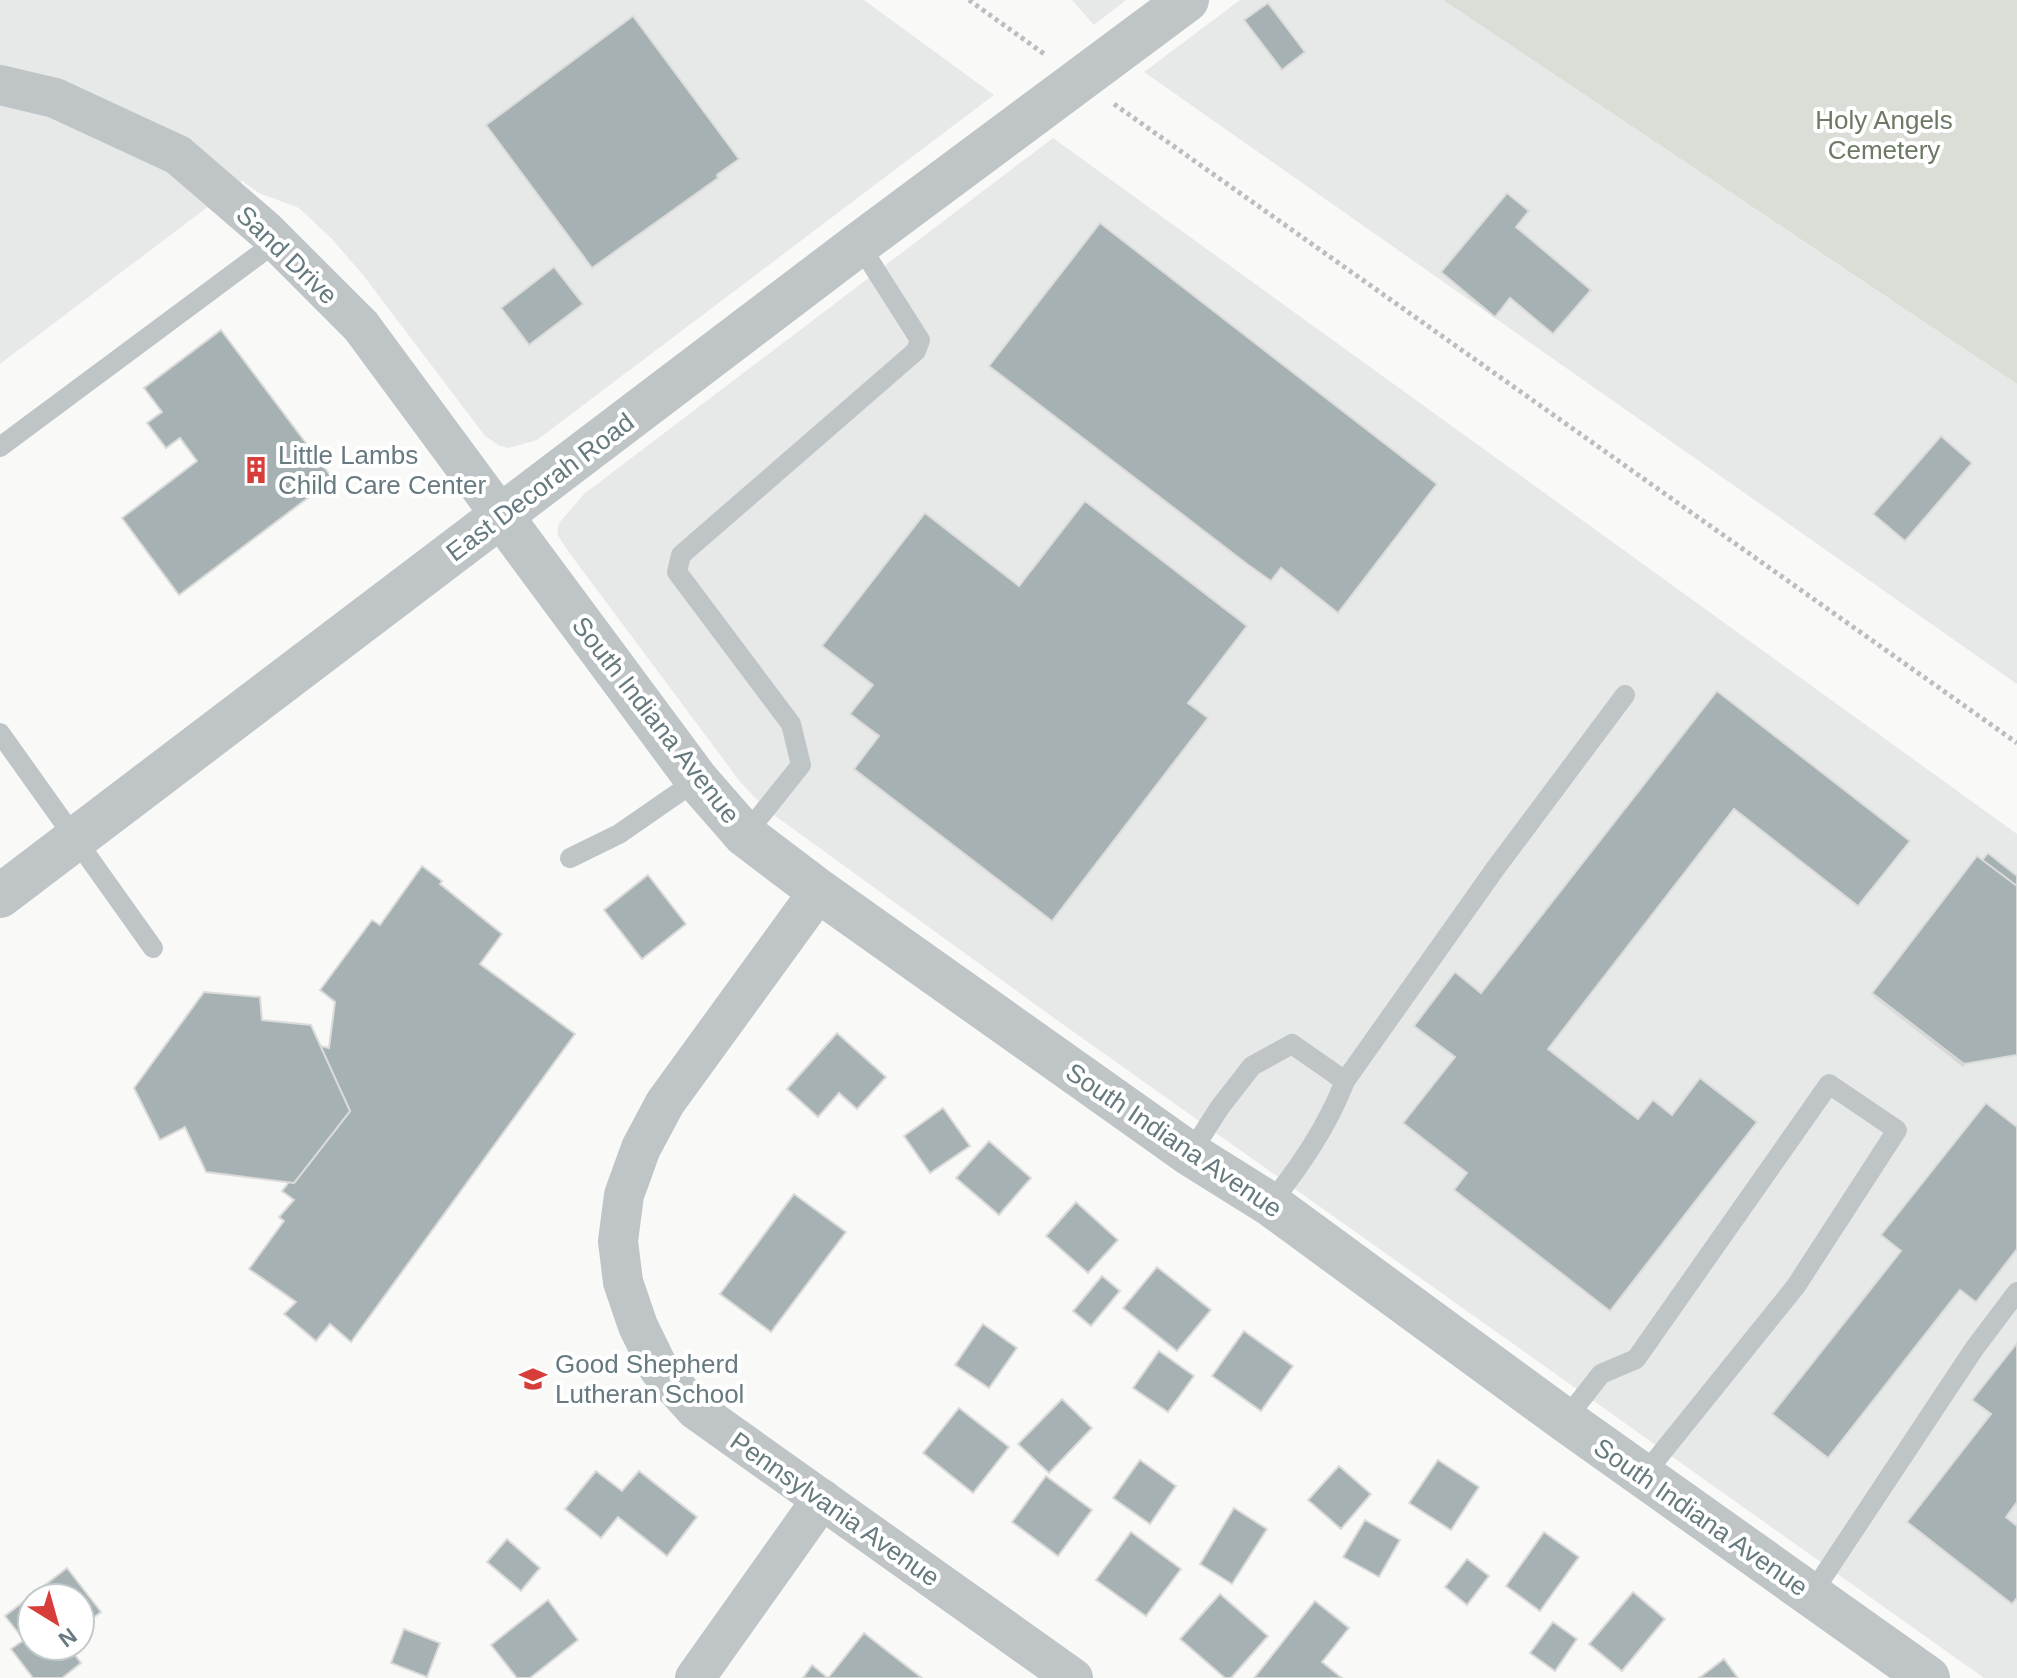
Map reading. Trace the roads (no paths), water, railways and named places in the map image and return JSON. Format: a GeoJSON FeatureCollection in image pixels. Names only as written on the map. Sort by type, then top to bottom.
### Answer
{"type":"FeatureCollection","features":[{"type":"Feature","properties":{"kind":"street","name":"East Decorah Road"},"geometry":{"type":"LineString","coordinates":[[0,896],[859,244],[1187,0]]}},
{"type":"Feature","properties":{"kind":"street","name":"Sand Drive"},"geometry":{"type":"LineString","coordinates":[[0,85],[55,98],[178,155],[276,242],[361,326],[502,517]]}},
{"type":"Feature","properties":{"kind":"street","name":"South Indiana Avenue"},"geometry":{"type":"LineString","coordinates":[[502,517],[697,780],[745,835],[1190,1154],[1270,1204],[1565,1420],[1928,1678]]}},
{"type":"Feature","properties":{"kind":"street","name":"Pennsylvania Avenue"},"geometry":{"type":"LineString","coordinates":[[819,891],[665,1103],[641,1148],[624,1195],[618,1241],[623,1282],[638,1326],[659,1369],[696,1410],[1073,1678]]}},
{"type":"Feature","properties":{"kind":"street"},"geometry":{"type":"LineString","coordinates":[[695,1678],[822,1499]]}},
{"type":"Feature","properties":{"kind":"lane"},"geometry":{"type":"LineString","coordinates":[[0,447],[276,242]]}},
{"type":"Feature","properties":{"kind":"lane"},"geometry":{"type":"LineString","coordinates":[[745,835],[801,765],[791,724],[677,572],[681,555],[916,351],[920,340],[859,244]]}},
{"type":"Feature","properties":{"kind":"lane"},"geometry":{"type":"LineString","coordinates":[[1270,1204],[1301,1164],[1332,1115],[1345,1081],[1495,869],[1625,695]]}},
{"type":"Feature","properties":{"kind":"lane"},"geometry":{"type":"LineString","coordinates":[[0,733],[153,948]]}},
{"type":"Feature","properties":{"kind":"lane"},"geometry":{"type":"LineString","coordinates":[[570,858],[619,834],[697,780]]}},
{"type":"Feature","properties":{"kind":"lane"},"geometry":{"type":"LineString","coordinates":[[1190,1154],[1220,1107],[1252,1066],[1292,1044],[1345,1081]]}},
{"type":"Feature","properties":{"kind":"lane"},"geometry":{"type":"LineString","coordinates":[[1565,1420],[1601,1374],[1636,1359],[1829,1084],[1897,1130],[1796,1286],[1643,1476]]}},
{"type":"Feature","properties":{"kind":"lane"},"geometry":{"type":"LineString","coordinates":[[1811,1595],[1974,1349],[2017,1292]]}},
{"type":"Feature","properties":{"kind":"place","name":"Little Lambs Child Care Center"},"geometry":{"type":"Point","coordinates":[256,470]}},
{"type":"Feature","properties":{"kind":"place","name":"Good Shepherd Lutheran School"},"geometry":{"type":"Point","coordinates":[533,1379]}},
{"type":"Feature","properties":{"kind":"park label","name":"Holy Angels Cemetery"},"geometry":{"type":"Point","coordinates":[1884,135]}}]}
